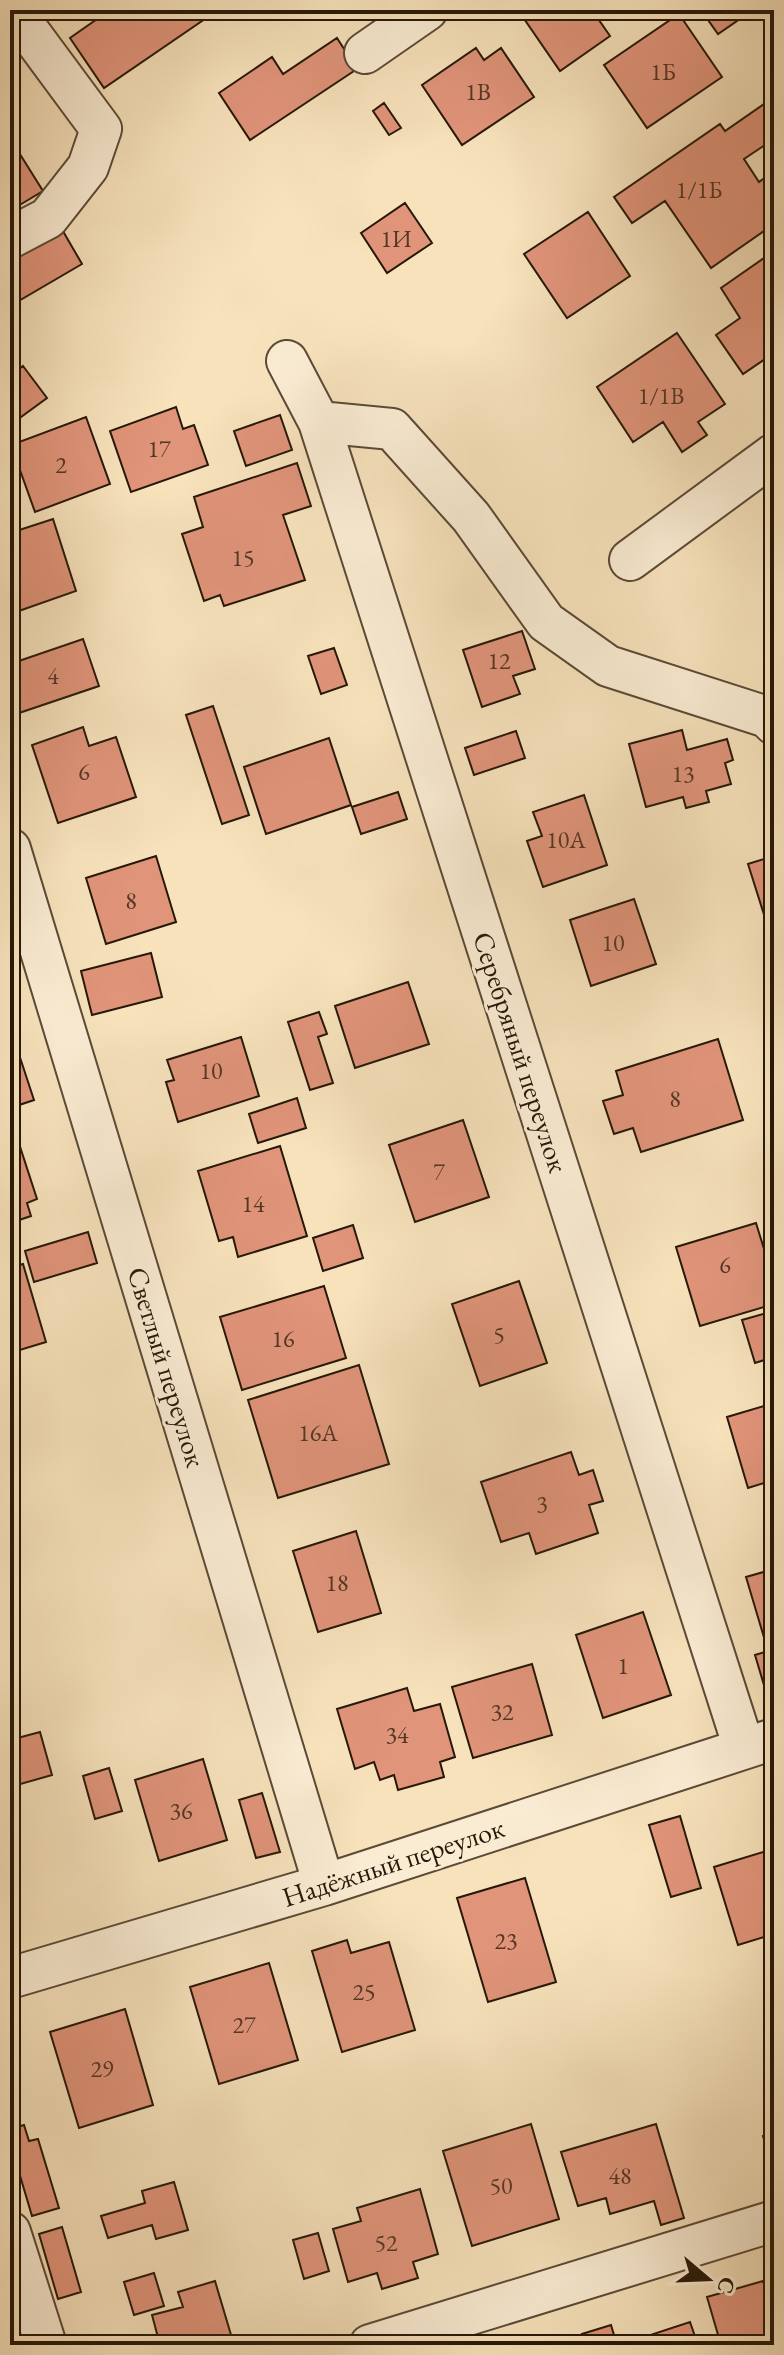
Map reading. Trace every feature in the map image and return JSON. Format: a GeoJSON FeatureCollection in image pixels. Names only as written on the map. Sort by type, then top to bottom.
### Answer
{"type":"FeatureCollection","features":[{"type":"Feature","properties":{"kind":"street"},"geometry":{"type":"LineString","coordinates":[[10,238],[48,218],[88,167],[101,129],[13,10]]}},
{"type":"Feature","properties":{"kind":"street"},"geometry":{"type":"LineString","coordinates":[[365,53],[427,10]]}},
{"type":"Feature","properties":{"kind":"street","name":"Серебряный переулок"},"geometry":{"type":"LineString","coordinates":[[287,361],[319,422],[759,1744]]}},
{"type":"Feature","properties":{"kind":"street"},"geometry":{"type":"LineString","coordinates":[[319,422],[392,429],[471,517],[546,622],[608,666],[767,717],[774,724]]}},
{"type":"Feature","properties":{"kind":"street"},"geometry":{"type":"LineString","coordinates":[[630,560],[774,454]]}},
{"type":"Feature","properties":{"kind":"street","name":"Светлый переулок"},"geometry":{"type":"LineString","coordinates":[[10,849],[324,1885]]}},
{"type":"Feature","properties":{"kind":"street","name":"Надёжный переулок"},"geometry":{"type":"LineString","coordinates":[[10,1978],[324,1885],[759,1744]]}},
{"type":"Feature","properties":{"kind":"street"},"geometry":{"type":"LineString","coordinates":[[370,2345],[774,2221]]}},
{"type":"Feature","properties":{"kind":"street"},"geometry":{"type":"LineString","coordinates":[[10,2232],[46,2345]]}},
{"type":"Feature","properties":{"kind":"building"},"geometry":{"type":"Polygon","coordinates":[[[110,10],[218,10],[104,88],[70,38],[110,10]]]}},
{"type":"Feature","properties":{"kind":"building"},"geometry":{"type":"Polygon","coordinates":[[[518,10],[592,10],[610,36],[560,71],[518,10]]]}},
{"type":"Feature","properties":{"kind":"building"},"geometry":{"type":"Polygon","coordinates":[[[701,10],[753,10],[718,34],[701,10]]]}},
{"type":"Feature","properties":{"kind":"building"},"geometry":{"type":"Polygon","coordinates":[[[679,14],[722,77],[647,128],[604,65],[679,14]]]}},
{"type":"Feature","properties":{"kind":"building"},"geometry":{"type":"Polygon","coordinates":[[[337,38],[357,69],[250,140],[219,93],[272,57],[283,74],[337,38]]]}},
{"type":"Feature","properties":{"kind":"building"},"geometry":{"type":"Polygon","coordinates":[[[476,48],[484,60],[501,48],[534,97],[462,145],[422,85],[476,48]]]}},
{"type":"Feature","properties":{"kind":"building"},"geometry":{"type":"Polygon","coordinates":[[[774,97],[774,139],[744,159],[759,182],[771,173],[774,177],[774,224],[711,268],[665,201],[632,223],[614,197],[720,124],[725,131],[774,97]]]}},
{"type":"Feature","properties":{"kind":"building"},"geometry":{"type":"Polygon","coordinates":[[[384,103],[401,128],[389,135],[373,111],[384,103]]]}},
{"type":"Feature","properties":{"kind":"building"},"geometry":{"type":"Polygon","coordinates":[[[18,151],[43,191],[18,206],[10,193],[10,156],[18,151]]]}},
{"type":"Feature","properties":{"kind":"building"},"geometry":{"type":"Polygon","coordinates":[[[405,203],[432,243],[387,273],[361,233],[405,203]]]}},
{"type":"Feature","properties":{"kind":"building"},"geometry":{"type":"Polygon","coordinates":[[[588,212],[630,276],[567,318],[524,254],[588,212]]]}},
{"type":"Feature","properties":{"kind":"building"},"geometry":{"type":"Polygon","coordinates":[[[60,226],[82,264],[10,306],[10,255],[60,226]]]}},
{"type":"Feature","properties":{"kind":"building"},"geometry":{"type":"Polygon","coordinates":[[[774,251],[774,353],[743,374],[716,335],[740,318],[721,288],[774,251]]]}},
{"type":"Feature","properties":{"kind":"building"},"geometry":{"type":"Polygon","coordinates":[[[677,333],[725,404],[698,422],[707,435],[682,452],[663,422],[633,442],[597,387],[677,333]]]}},
{"type":"Feature","properties":{"kind":"building"},"geometry":{"type":"Polygon","coordinates":[[[23,366],[47,398],[10,425],[10,376],[23,366]]]}},
{"type":"Feature","properties":{"kind":"building"},"geometry":{"type":"Polygon","coordinates":[[[176,407],[183,429],[194,425],[208,465],[131,492],[110,431],[176,407]]]}},
{"type":"Feature","properties":{"kind":"building"},"geometry":{"type":"Polygon","coordinates":[[[280,415],[292,450],[246,466],[234,431],[280,415]]]}},
{"type":"Feature","properties":{"kind":"building"},"geometry":{"type":"Polygon","coordinates":[[[86,417],[110,484],[35,512],[11,445],[86,417]]]}},
{"type":"Feature","properties":{"kind":"building"},"geometry":{"type":"Polygon","coordinates":[[[297,463],[311,506],[283,515],[305,580],[224,606],[220,595],[204,601],[182,534],[203,527],[194,497],[297,463]]]}},
{"type":"Feature","properties":{"kind":"building"},"geometry":{"type":"Polygon","coordinates":[[[53,519],[76,591],[13,613],[10,533],[53,519]]]}},
{"type":"Feature","properties":{"kind":"building"},"geometry":{"type":"Polygon","coordinates":[[[522,631],[535,669],[513,676],[520,694],[482,707],[463,650],[522,631]]]}},
{"type":"Feature","properties":{"kind":"building"},"geometry":{"type":"Polygon","coordinates":[[[83,639],[99,686],[10,716],[10,664],[83,639]]]}},
{"type":"Feature","properties":{"kind":"building"},"geometry":{"type":"Polygon","coordinates":[[[334,648],[347,685],[321,694],[308,656],[334,648]]]}},
{"type":"Feature","properties":{"kind":"building"},"geometry":{"type":"Polygon","coordinates":[[[213,706],[249,815],[222,824],[186,715],[213,706]]]}},
{"type":"Feature","properties":{"kind":"building"},"geometry":{"type":"Polygon","coordinates":[[[83,727],[89,746],[116,737],[136,797],[58,823],[32,745],[83,727]]]}},
{"type":"Feature","properties":{"kind":"building"},"geometry":{"type":"Polygon","coordinates":[[[682,730],[687,750],[727,739],[733,760],[725,763],[731,784],[706,791],[709,802],[686,808],[683,797],[646,807],[629,744],[682,730]]]}},
{"type":"Feature","properties":{"kind":"building"},"geometry":{"type":"Polygon","coordinates":[[[516,731],[525,758],[474,775],[465,748],[516,731]]]}},
{"type":"Feature","properties":{"kind":"building"},"geometry":{"type":"Polygon","coordinates":[[[329,738],[351,805],[266,834],[244,767],[329,738]]]}},
{"type":"Feature","properties":{"kind":"building"},"geometry":{"type":"Polygon","coordinates":[[[398,792],[407,819],[361,834],[352,807],[398,792]]]}},
{"type":"Feature","properties":{"kind":"building"},"geometry":{"type":"Polygon","coordinates":[[[584,795],[607,865],[543,887],[527,841],[542,836],[533,812],[584,795]]]}},
{"type":"Feature","properties":{"kind":"building"},"geometry":{"type":"Polygon","coordinates":[[[156,856],[176,922],[106,944],[86,878],[156,856]]]}},
{"type":"Feature","properties":{"kind":"building"},"geometry":{"type":"Polygon","coordinates":[[[774,856],[774,919],[766,921],[748,864],[774,856]]]}},
{"type":"Feature","properties":{"kind":"building"},"geometry":{"type":"Polygon","coordinates":[[[634,899],[656,964],[591,986],[570,920],[634,899]]]}},
{"type":"Feature","properties":{"kind":"building"},"geometry":{"type":"Polygon","coordinates":[[[151,953],[162,997],[92,1015],[81,971],[151,953]]]}},
{"type":"Feature","properties":{"kind":"building"},"geometry":{"type":"Polygon","coordinates":[[[408,982],[429,1044],[355,1068],[335,1006],[408,982]]]}},
{"type":"Feature","properties":{"kind":"building"},"geometry":{"type":"Polygon","coordinates":[[[319,1012],[327,1034],[318,1037],[333,1083],[310,1090],[288,1022],[319,1012]]]}},
{"type":"Feature","properties":{"kind":"building"},"geometry":{"type":"Polygon","coordinates":[[[10,1027],[34,1100],[10,1108],[10,1027]]]}},
{"type":"Feature","properties":{"kind":"building"},"geometry":{"type":"Polygon","coordinates":[[[241,1037],[259,1096],[178,1122],[166,1082],[174,1080],[167,1060],[241,1037]]]}},
{"type":"Feature","properties":{"kind":"building"},"geometry":{"type":"Polygon","coordinates":[[[718,1039],[743,1120],[641,1152],[633,1128],[614,1134],[603,1101],[623,1095],[616,1071],[718,1039]]]}},
{"type":"Feature","properties":{"kind":"building"},"geometry":{"type":"Polygon","coordinates":[[[297,1098],[306,1128],[258,1143],[249,1114],[297,1098]]]}},
{"type":"Feature","properties":{"kind":"building"},"geometry":{"type":"Polygon","coordinates":[[[463,1120],[489,1197],[415,1222],[389,1145],[463,1120]]]}},
{"type":"Feature","properties":{"kind":"building"},"geometry":{"type":"Polygon","coordinates":[[[12,1122],[37,1199],[27,1203],[31,1216],[10,1223],[12,1122]]]}},
{"type":"Feature","properties":{"kind":"building"},"geometry":{"type":"Polygon","coordinates":[[[280,1146],[307,1236],[238,1257],[233,1237],[219,1241],[198,1171],[280,1146]]]}},
{"type":"Feature","properties":{"kind":"building"},"geometry":{"type":"Polygon","coordinates":[[[756,1223],[774,1281],[774,1304],[700,1326],[676,1247],[756,1223]]]}},
{"type":"Feature","properties":{"kind":"building"},"geometry":{"type":"Polygon","coordinates":[[[353,1225],[363,1258],[323,1271],[313,1238],[353,1225]]]}},
{"type":"Feature","properties":{"kind":"building"},"geometry":{"type":"Polygon","coordinates":[[[88,1232],[97,1263],[34,1282],[25,1251],[88,1232]]]}},
{"type":"Feature","properties":{"kind":"building"},"geometry":{"type":"Polygon","coordinates":[[[23,1264],[46,1342],[10,1353],[10,1267],[23,1264]]]}},
{"type":"Feature","properties":{"kind":"building"},"geometry":{"type":"Polygon","coordinates":[[[519,1281],[547,1363],[480,1386],[452,1304],[519,1281]]]}},
{"type":"Feature","properties":{"kind":"building"},"geometry":{"type":"Polygon","coordinates":[[[324,1286],[346,1358],[242,1390],[220,1317],[324,1286]]]}},
{"type":"Feature","properties":{"kind":"building"},"geometry":{"type":"Polygon","coordinates":[[[774,1311],[774,1357],[755,1363],[742,1320],[774,1311]]]}},
{"type":"Feature","properties":{"kind":"building"},"geometry":{"type":"Polygon","coordinates":[[[359,1365],[389,1464],[278,1498],[248,1400],[359,1365]]]}},
{"type":"Feature","properties":{"kind":"building"},"geometry":{"type":"Polygon","coordinates":[[[774,1403],[774,1480],[748,1488],[727,1417],[774,1403]]]}},
{"type":"Feature","properties":{"kind":"building"},"geometry":{"type":"Polygon","coordinates":[[[571,1452],[579,1475],[593,1470],[603,1501],[589,1505],[598,1533],[536,1554],[529,1533],[501,1542],[481,1482],[571,1452]]]}},
{"type":"Feature","properties":{"kind":"building"},"geometry":{"type":"Polygon","coordinates":[[[356,1531],[381,1613],[318,1632],[293,1551],[356,1531]]]}},
{"type":"Feature","properties":{"kind":"building"},"geometry":{"type":"Polygon","coordinates":[[[774,1569],[774,1700],[769,1702],[755,1655],[768,1651],[746,1577],[774,1569]]]}},
{"type":"Feature","properties":{"kind":"building"},"geometry":{"type":"Polygon","coordinates":[[[643,1612],[671,1695],[603,1718],[576,1635],[643,1612]]]}},
{"type":"Feature","properties":{"kind":"building"},"geometry":{"type":"Polygon","coordinates":[[[532,1664],[552,1735],[473,1758],[452,1687],[532,1664]]]}},
{"type":"Feature","properties":{"kind":"building"},"geometry":{"type":"Polygon","coordinates":[[[407,1688],[414,1711],[440,1704],[455,1757],[440,1762],[444,1777],[398,1790],[394,1775],[380,1780],[374,1762],[355,1769],[337,1709],[407,1688]]]}},
{"type":"Feature","properties":{"kind":"building"},"geometry":{"type":"Polygon","coordinates":[[[40,1732],[52,1775],[10,1787],[10,1740],[40,1732]]]}},
{"type":"Feature","properties":{"kind":"building"},"geometry":{"type":"Polygon","coordinates":[[[203,1759],[227,1840],[159,1861],[135,1780],[203,1759]]]}},
{"type":"Feature","properties":{"kind":"building"},"geometry":{"type":"Polygon","coordinates":[[[109,1768],[122,1811],[95,1819],[83,1776],[109,1768]]]}},
{"type":"Feature","properties":{"kind":"building"},"geometry":{"type":"Polygon","coordinates":[[[262,1793],[280,1852],[256,1858],[239,1800],[262,1793]]]}},
{"type":"Feature","properties":{"kind":"building"},"geometry":{"type":"Polygon","coordinates":[[[680,1816],[701,1888],[671,1897],[649,1825],[680,1816]]]}},
{"type":"Feature","properties":{"kind":"building"},"geometry":{"type":"Polygon","coordinates":[[[770,1850],[774,1865],[774,1934],[738,1945],[714,1867],[770,1850]]]}},
{"type":"Feature","properties":{"kind":"building"},"geometry":{"type":"Polygon","coordinates":[[[525,1878],[556,1982],[488,2002],[457,1898],[525,1878]]]}},
{"type":"Feature","properties":{"kind":"building"},"geometry":{"type":"Polygon","coordinates":[[[347,1940],[351,1953],[389,1942],[415,2030],[342,2052],[312,1951],[347,1940]]]}},
{"type":"Feature","properties":{"kind":"building"},"geometry":{"type":"Polygon","coordinates":[[[269,1963],[298,2060],[219,2084],[190,1987],[269,1963]]]}},
{"type":"Feature","properties":{"kind":"building"},"geometry":{"type":"Polygon","coordinates":[[[125,2009],[153,2105],[79,2128],[50,2032],[125,2009]]]}},
{"type":"Feature","properties":{"kind":"building"},"geometry":{"type":"Polygon","coordinates":[[[531,2124],[559,2219],[472,2246],[443,2151],[531,2124]]]}},
{"type":"Feature","properties":{"kind":"building"},"geometry":{"type":"Polygon","coordinates":[[[656,2124],[684,2218],[661,2225],[654,2201],[610,2214],[606,2198],[578,2206],[561,2152],[656,2124]]]}},
{"type":"Feature","properties":{"kind":"building"},"geometry":{"type":"Polygon","coordinates":[[[24,2125],[29,2141],[38,2139],[59,2208],[32,2216],[10,2142],[10,2129],[24,2125]]]}},
{"type":"Feature","properties":{"kind":"building"},"geometry":{"type":"Polygon","coordinates":[[[774,2132],[774,2173],[763,2136],[774,2132]]]}},
{"type":"Feature","properties":{"kind":"building"},"geometry":{"type":"Polygon","coordinates":[[[174,2182],[188,2230],[156,2239],[152,2225],[108,2238],[101,2216],[145,2203],[142,2191],[174,2182]]]}},
{"type":"Feature","properties":{"kind":"building"},"geometry":{"type":"Polygon","coordinates":[[[420,2189],[438,2254],[413,2262],[418,2278],[382,2289],[377,2273],[348,2282],[333,2229],[361,2221],[357,2208],[420,2189]]]}},
{"type":"Feature","properties":{"kind":"building"},"geometry":{"type":"Polygon","coordinates":[[[62,2227],[81,2292],[58,2299],[39,2234],[62,2227]]]}},
{"type":"Feature","properties":{"kind":"building"},"geometry":{"type":"Polygon","coordinates":[[[318,2233],[329,2271],[304,2279],[293,2240],[318,2233]]]}},
{"type":"Feature","properties":{"kind":"building"},"geometry":{"type":"Polygon","coordinates":[[[154,2273],[164,2306],[134,2315],[124,2282],[154,2273]]]}},
{"type":"Feature","properties":{"kind":"building"},"geometry":{"type":"Polygon","coordinates":[[[215,2281],[234,2345],[160,2345],[152,2315],[183,2307],[178,2292],[215,2281]]]}},
{"type":"Feature","properties":{"kind":"building"},"geometry":{"type":"Polygon","coordinates":[[[763,2281],[774,2318],[774,2345],[721,2345],[707,2297],[763,2281]]]}},
{"type":"Feature","properties":{"kind":"building"},"geometry":{"type":"Polygon","coordinates":[[[690,2322],[698,2345],[637,2345],[635,2340],[690,2322]]]}},
{"type":"Feature","properties":{"kind":"building"},"geometry":{"type":"Polygon","coordinates":[[[611,2325],[617,2345],[586,2345],[582,2334],[611,2325]]]}}]}
